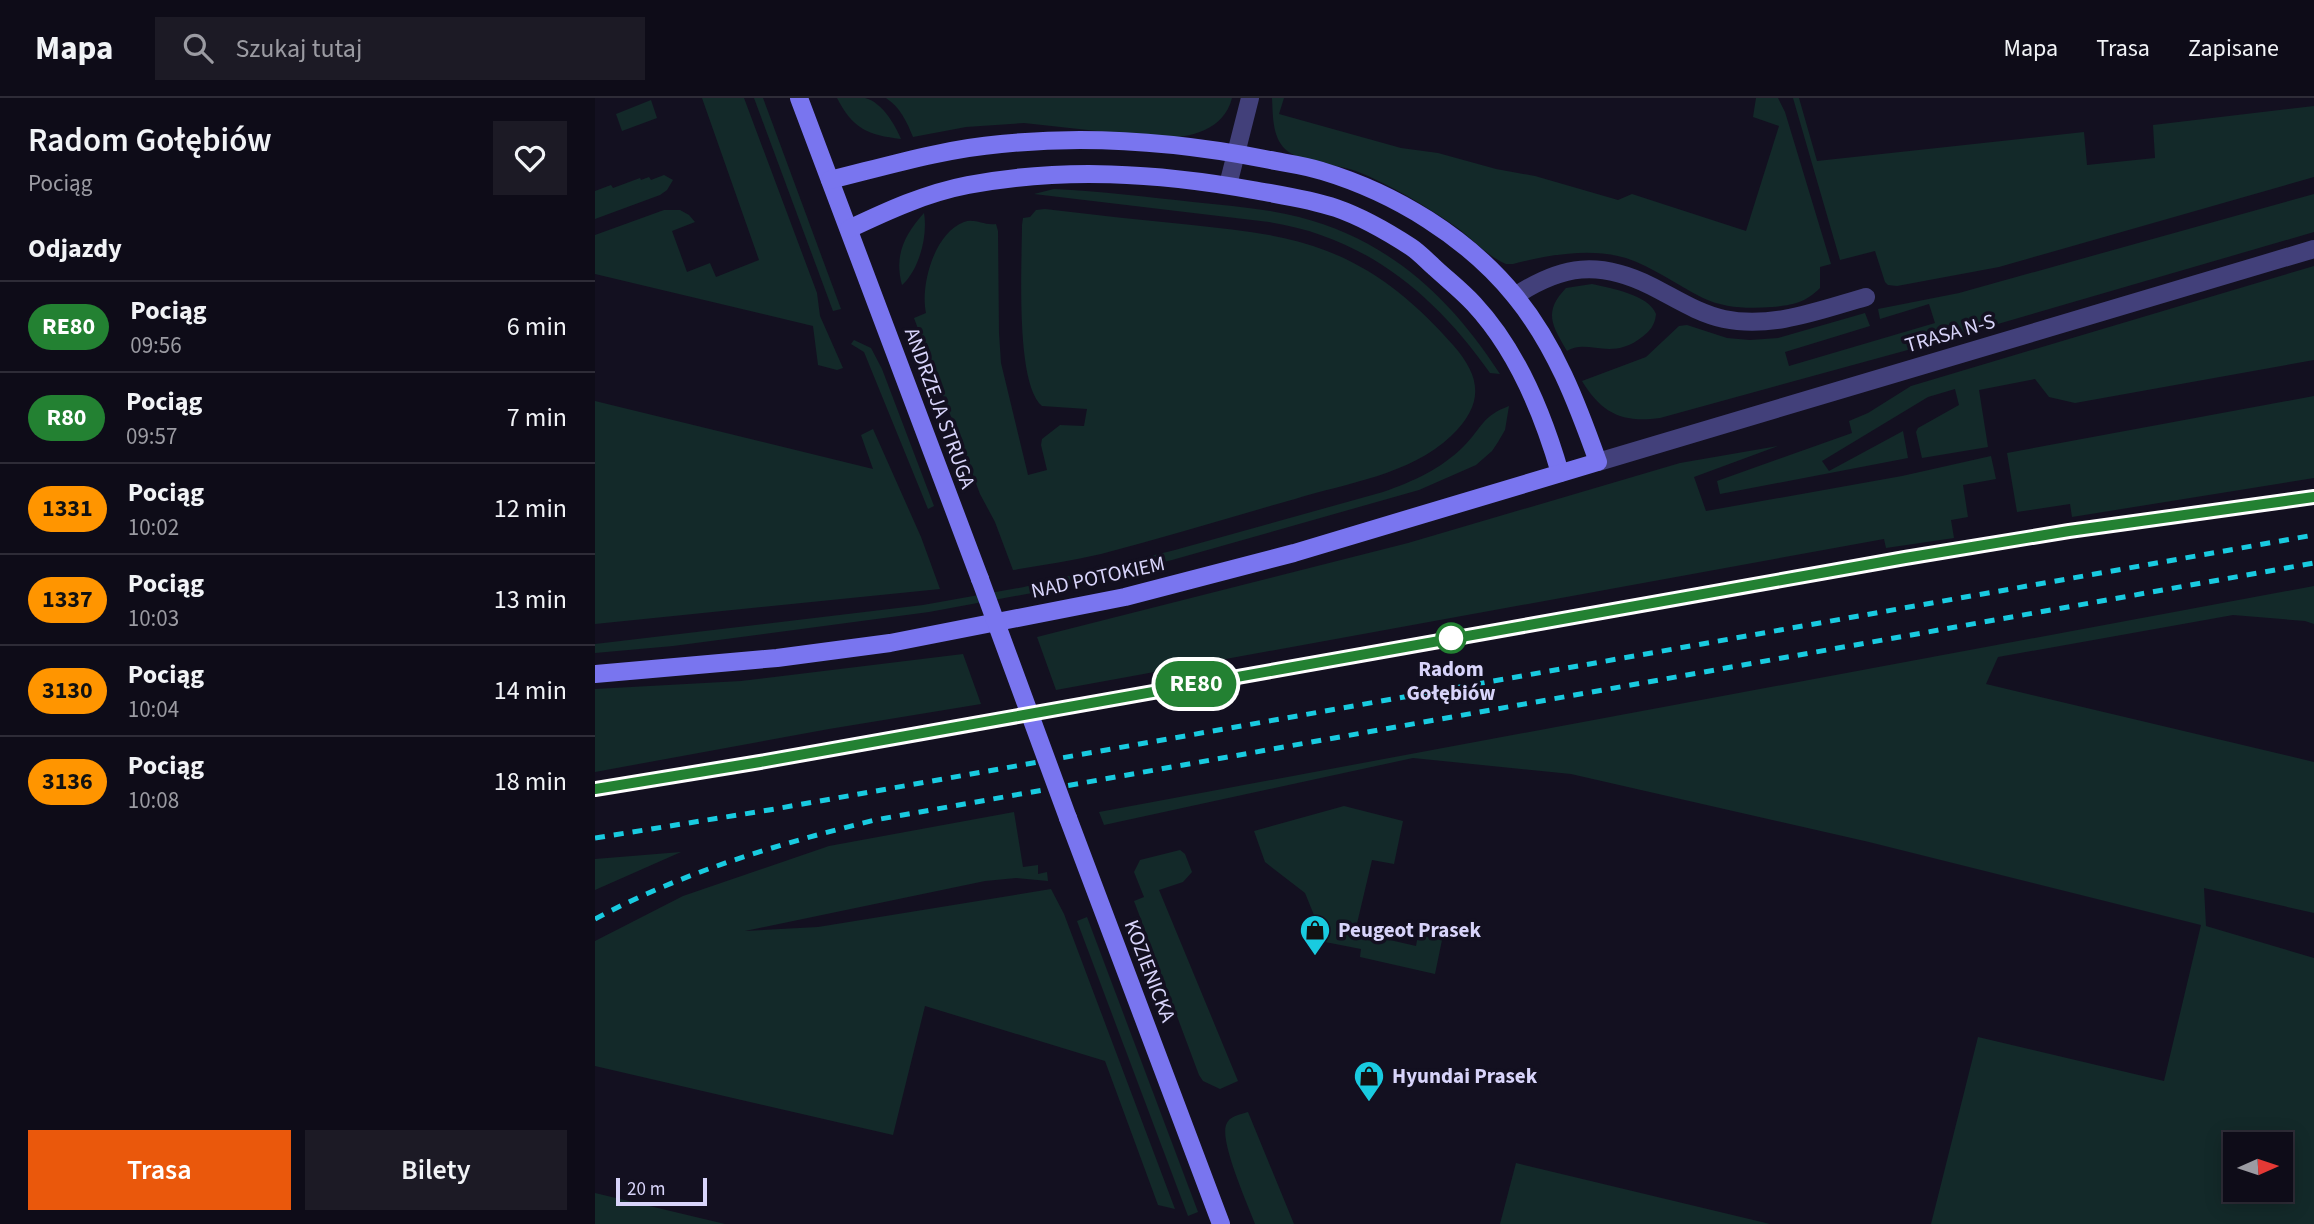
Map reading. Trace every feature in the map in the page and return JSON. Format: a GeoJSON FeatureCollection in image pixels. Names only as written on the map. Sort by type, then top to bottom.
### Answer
{"type":"FeatureCollection","features":[{"type":"Feature","properties":{"kind":"main road","name":"ANDRZEJA STRUGA"},"geometry":{"type":"LineString","coordinates":[[799,98],[1038,733]]}},
{"type":"Feature","properties":{"kind":"main road"},"geometry":{"type":"LineString","coordinates":[[830,180],[936,153],[1000,144],[1097,139],[1236,153],[1320,170],[1384,195],[1424,217],[1456,239],[1515,296],[1548,344],[1562,371],[1598,462]]}},
{"type":"Feature","properties":{"kind":"main road"},"geometry":{"type":"LineString","coordinates":[[849,229],[923,197],[967,185],[1071,173],[1228,185],[1336,208],[1413,248],[1475,305],[1493,328],[1525,383],[1544,425],[1560,473]]}},
{"type":"Feature","properties":{"kind":"main road","name":"NAD POTOKIEM"},"geometry":{"type":"LineString","coordinates":[[595,674],[777,658],[890,643],[1125,597],[1294,553],[1598,462]]}},
{"type":"Feature","properties":{"kind":"main road","name":"KOZIENICKA"},"geometry":{"type":"LineString","coordinates":[[1038,733],[1221,1224]]}},
{"type":"Feature","properties":{"kind":"street"},"geometry":{"type":"LineString","coordinates":[[1228,185],[1250,98]]}},
{"type":"Feature","properties":{"kind":"street","name":"TRASA N-S"},"geometry":{"type":"LineString","coordinates":[[1598,462],[2314,249]]}},
{"type":"Feature","properties":{"kind":"street"},"geometry":{"type":"LineString","coordinates":[[1515,296],[1539,280],[1578,268],[1625,274],[1709,315],[1740,321],[1774,321],[1866,297]]}},
{"type":"Feature","properties":{"kind":"green space"},"geometry":{"type":"Polygon","coordinates":[[[702,98],[744,98],[817,293],[820,316],[843,368],[837,370],[818,365],[813,326],[595,274],[595,235],[664,210],[680,210],[695,222],[672,231],[687,272],[710,263],[716,277],[759,260],[702,98]]]}},
{"type":"Feature","properties":{"kind":"green space"},"geometry":{"type":"Polygon","coordinates":[[[754,98],[763,98],[841,309],[833,311],[754,98]]]}},
{"type":"Feature","properties":{"kind":"green space"},"geometry":{"type":"Polygon","coordinates":[[[837,98],[871,100],[887,115],[901,139],[863,129],[849,117],[837,98]]]}},
{"type":"Feature","properties":{"kind":"green space"},"geometry":{"type":"Polygon","coordinates":[[[886,98],[1232,98],[1222,118],[1214,125],[1195,134],[1161,138],[1024,123],[966,127],[913,137],[906,120],[886,98]]]}},
{"type":"Feature","properties":{"kind":"green space"},"geometry":{"type":"Polygon","coordinates":[[[1272,98],[1284,98],[1279,114],[1401,148],[1438,153],[1496,169],[1535,176],[1618,200],[1632,194],[1746,231],[1779,126],[1753,117],[1756,98],[1778,98],[1785,112],[1831,264],[1820,267],[1820,288],[1804,300],[1754,308],[1728,306],[1711,301],[1646,266],[1612,255],[1569,254],[1506,264],[1459,229],[1396,190],[1356,171],[1292,154],[1278,138],[1272,98]]]}},
{"type":"Feature","properties":{"kind":"green space"},"geometry":{"type":"Polygon","coordinates":[[[1793,98],[1799,98],[1817,161],[2084,132],[2087,165],[2155,158],[2153,125],[2314,106],[2314,177],[1999,267],[1897,286],[1888,285],[1875,251],[1840,260],[1793,98]]]}},
{"type":"Feature","properties":{"kind":"green space"},"geometry":{"type":"Polygon","coordinates":[[[651,100],[657,118],[622,131],[616,114],[651,100]]]}},
{"type":"Feature","properties":{"kind":"green space"},"geometry":{"type":"Polygon","coordinates":[[[664,175],[673,180],[660,195],[595,219],[595,191],[611,185],[613,188],[640,178],[649,177],[651,180],[664,175]]]}},
{"type":"Feature","properties":{"kind":"green space"},"geometry":{"type":"Polygon","coordinates":[[[1054,189],[1259,209],[1331,227],[1389,257],[1415,276],[1461,321],[1500,374],[1490,373],[1446,319],[1421,295],[1367,256],[1337,241],[1269,222],[1034,194],[1054,189]]]}},
{"type":"Feature","properties":{"kind":"green space"},"geometry":{"type":"Polygon","coordinates":[[[2314,194],[2314,232],[1915,348],[1660,418],[1635,419],[1615,414],[1597,401],[1582,381],[1646,357],[1679,326],[1687,325],[1727,338],[1750,340],[1778,338],[1865,313],[1870,326],[1785,352],[1789,366],[1935,323],[1929,304],[1880,319],[1878,309],[1959,293],[2314,194]]]}},
{"type":"Feature","properties":{"kind":"green space"},"geometry":{"type":"Polygon","coordinates":[[[1036,210],[1260,234],[1311,245],[1345,259],[1396,290],[1426,316],[1463,357],[1474,380],[1474,402],[1469,413],[1451,436],[1435,449],[1377,476],[1101,554],[1013,570],[995,522],[980,494],[914,318],[926,313],[927,275],[945,237],[964,222],[996,224],[1001,363],[1028,475],[1047,470],[1042,439],[1060,425],[1084,426],[1087,409],[1042,406],[1033,393],[1027,374],[1021,293],[1022,225],[1023,218],[1030,217],[1036,210]]]}},
{"type":"Feature","properties":{"kind":"green space"},"geometry":{"type":"Polygon","coordinates":[[[924,213],[925,232],[921,252],[913,271],[902,285],[900,255],[911,229],[924,213]]]}},
{"type":"Feature","properties":{"kind":"green space"},"geometry":{"type":"Polygon","coordinates":[[[2314,266],[2314,360],[2075,403],[2049,397],[2035,379],[1979,390],[1988,447],[1922,458],[1916,432],[1918,428],[1959,405],[1955,389],[1928,397],[1822,461],[1829,471],[1903,431],[1908,458],[1720,494],[1717,481],[1852,433],[1849,421],[1868,413],[1911,386],[2314,266]]]}},
{"type":"Feature","properties":{"kind":"green space"},"geometry":{"type":"Polygon","coordinates":[[[1592,284],[1629,293],[1646,302],[1656,314],[1650,330],[1631,344],[1620,348],[1583,347],[1567,351],[1552,319],[1554,304],[1566,288],[1592,284]]]}},
{"type":"Feature","properties":{"kind":"green space"},"geometry":{"type":"Polygon","coordinates":[[[854,340],[871,348],[882,369],[934,506],[928,509],[864,352],[851,344],[854,340]]]}},
{"type":"Feature","properties":{"kind":"green space"},"geometry":{"type":"Polygon","coordinates":[[[2314,396],[2314,478],[2072,517],[2070,504],[2017,512],[2007,453],[2314,396]]]}},
{"type":"Feature","properties":{"kind":"green space"},"geometry":{"type":"Polygon","coordinates":[[[595,401],[873,469],[861,435],[873,429],[921,537],[940,589],[595,624],[595,401]]]}},
{"type":"Feature","properties":{"kind":"green space"},"geometry":{"type":"Polygon","coordinates":[[[1509,406],[1505,430],[1492,451],[1476,465],[1419,490],[1172,560],[1032,593],[929,612],[673,646],[595,653],[595,644],[923,605],[1024,587],[1175,550],[1383,492],[1427,474],[1464,446],[1488,418],[1509,406]]]}},
{"type":"Feature","properties":{"kind":"green space"},"geometry":{"type":"Polygon","coordinates":[[[1778,446],[1694,477],[1706,511],[1902,476],[1991,456],[1996,479],[1963,485],[1968,517],[1951,520],[1954,538],[1886,548],[1884,539],[1056,690],[1037,637],[1408,543],[1680,463],[1778,446]]]}},
{"type":"Feature","properties":{"kind":"green space"},"geometry":{"type":"Polygon","coordinates":[[[2314,586],[2314,624],[2233,615],[1998,657],[1986,684],[2314,762],[2314,913],[2204,888],[2206,926],[2314,958],[2314,1224],[1931,1224],[1978,1037],[2164,1081],[2201,925],[1869,842],[1571,774],[1413,758],[1104,825],[1099,812],[2314,586]]]}},
{"type":"Feature","properties":{"kind":"green space"},"geometry":{"type":"Polygon","coordinates":[[[963,654],[981,704],[595,772],[595,689],[741,681],[963,654]]]}},
{"type":"Feature","properties":{"kind":"green space"},"geometry":{"type":"Polygon","coordinates":[[[1344,806],[1403,821],[1394,864],[1372,860],[1355,932],[1416,946],[1418,935],[1442,940],[1435,974],[1360,957],[1361,949],[1325,942],[1305,893],[1265,862],[1254,831],[1344,806]]]}},
{"type":"Feature","properties":{"kind":"green space"},"geometry":{"type":"Polygon","coordinates":[[[1014,812],[1023,867],[1038,865],[1038,874],[1047,872],[1048,881],[1016,878],[985,881],[745,931],[818,927],[1051,889],[1064,914],[1175,1209],[1158,1205],[1105,1061],[925,1006],[893,1135],[595,1066],[595,941],[683,896],[829,846],[1014,812]]]}},
{"type":"Feature","properties":{"kind":"green space"},"geometry":{"type":"Polygon","coordinates":[[[1180,850],[1185,854],[1192,872],[1183,882],[1159,890],[1238,1081],[1220,1089],[1203,1081],[1199,1075],[1134,901],[1144,897],[1134,872],[1140,860],[1180,850]]]}},
{"type":"Feature","properties":{"kind":"green space"},"geometry":{"type":"Polygon","coordinates":[[[681,852],[595,890],[595,859],[681,852]]]}},
{"type":"Feature","properties":{"kind":"green space"},"geometry":{"type":"Polygon","coordinates":[[[1087,917],[1198,1212],[1188,1216],[1077,921],[1087,917]]]}},
{"type":"Feature","properties":{"kind":"green space"},"geometry":{"type":"Polygon","coordinates":[[[1248,1112],[1294,1224],[1255,1224],[1231,1159],[1225,1134],[1229,1120],[1248,1112]]]}},
{"type":"Feature","properties":{"kind":"green space"},"geometry":{"type":"Polygon","coordinates":[[[1516,1163],[1770,1224],[1500,1224],[1516,1163]]]}},
{"type":"Feature","properties":{"kind":"green space"},"geometry":{"type":"Polygon","coordinates":[[[595,1193],[725,1224],[595,1224],[595,1193]]]}},
{"type":"Feature","properties":{"kind":"railway"},"geometry":{"type":"LineString","coordinates":[[595,789],[1905,558],[2069,531],[2314,497]]}},
{"type":"Feature","properties":{"kind":"railway"},"geometry":{"type":"LineString","coordinates":[[595,838],[769,810],[2314,535]]}},
{"type":"Feature","properties":{"kind":"railway"},"geometry":{"type":"LineString","coordinates":[[595,919],[697,873],[803,839],[875,820],[2314,563]]}},
{"type":"Feature","properties":{"kind":"train","name":"RE80"},"geometry":{"type":"LineString","coordinates":[[595,789],[1905,558],[2069,531],[2314,497]]}},
{"type":"Feature","properties":{"kind":"place","name":"Radom Gołębiów"},"geometry":{"type":"Point","coordinates":[1451,638]}},
{"type":"Feature","properties":{"kind":"place","name":"Peugeot Prasek"},"geometry":{"type":"Point","coordinates":[1315,957]}},
{"type":"Feature","properties":{"kind":"place","name":"Hyundai Prasek"},"geometry":{"type":"Point","coordinates":[1369,1103]}}]}
